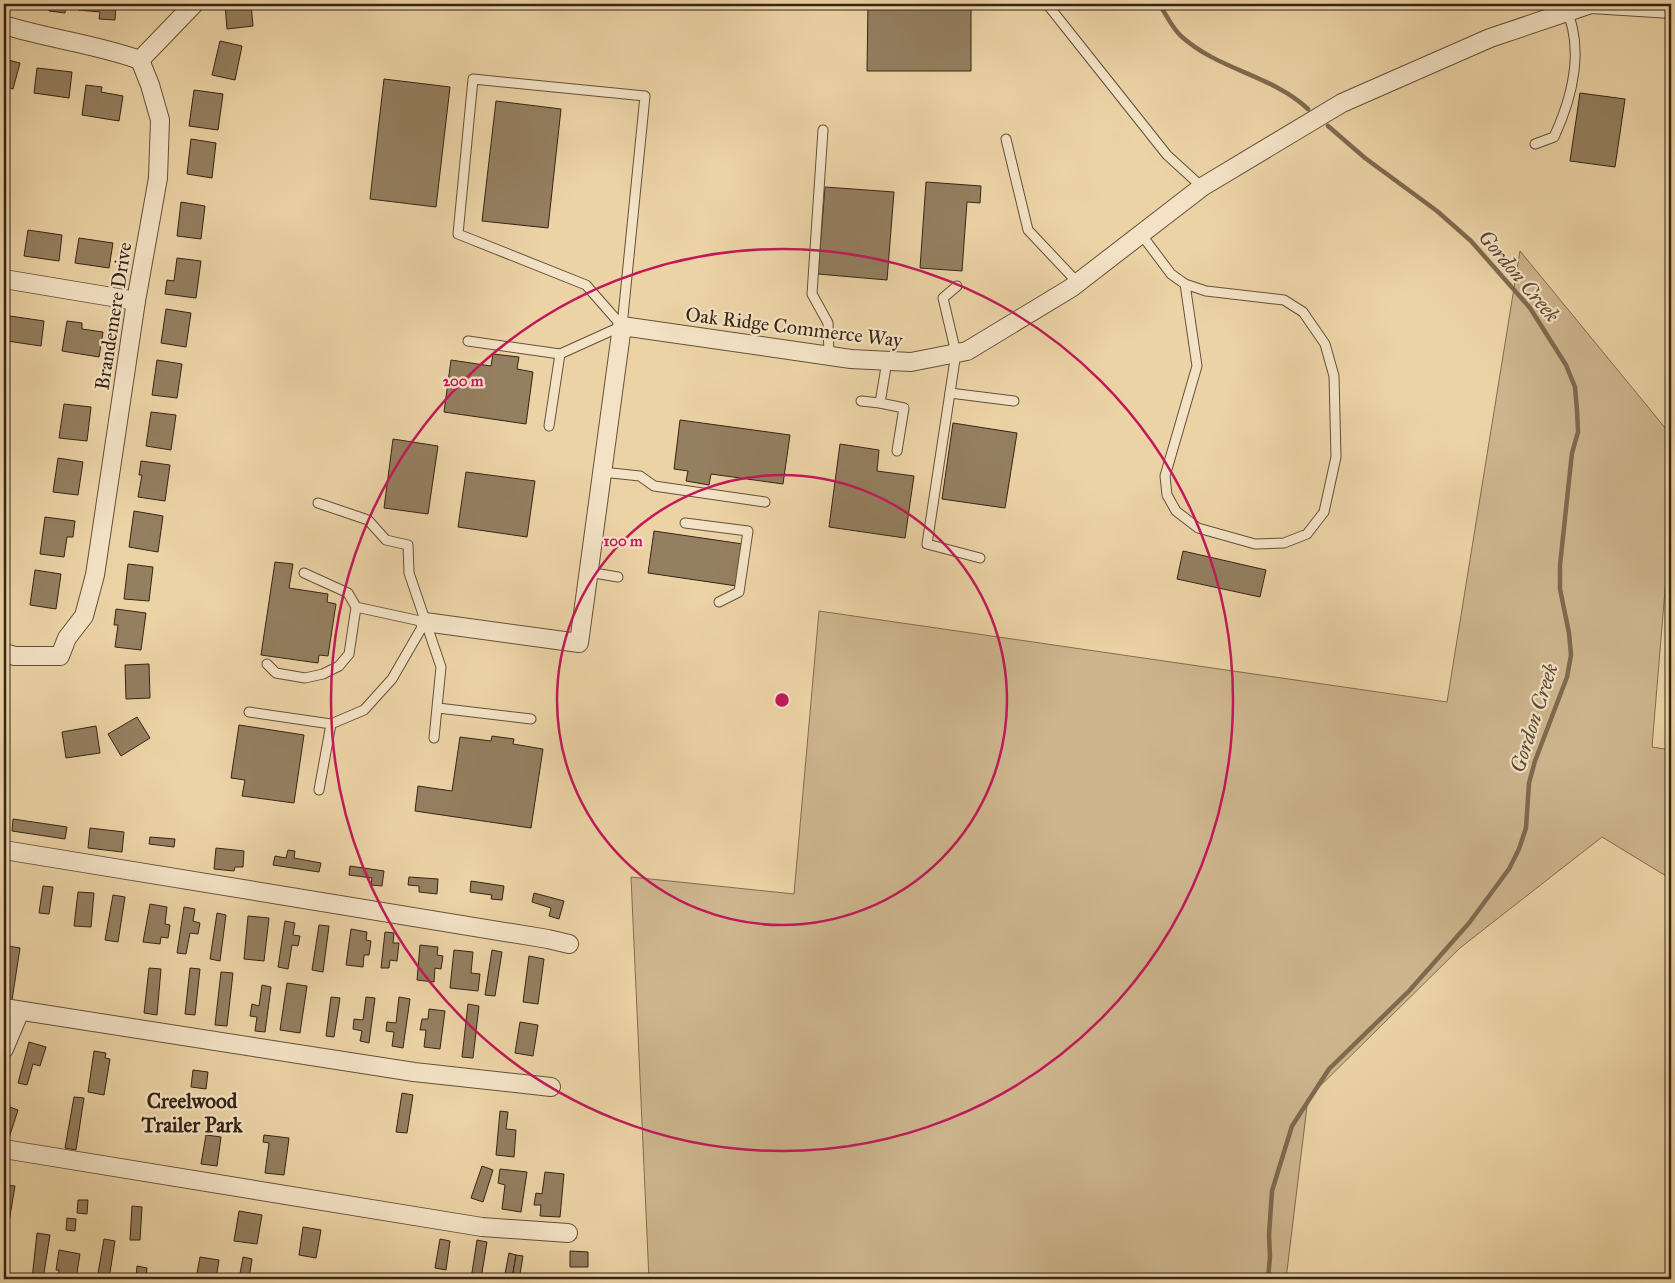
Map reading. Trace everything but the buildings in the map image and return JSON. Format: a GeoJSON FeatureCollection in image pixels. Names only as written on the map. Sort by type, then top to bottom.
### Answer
{"type":"FeatureCollection","features":[{"type":"Feature","properties":{"kind":"street"},"geometry":{"type":"LineString","coordinates":[[4,25],[109,49],[140,60],[194,4]]}},
{"type":"Feature","properties":{"kind":"street","name":"Oak Ridge Commerce Way"},"geometry":{"type":"LineString","coordinates":[[622,326],[828,355],[886,361],[911,362],[966,351],[1078,283],[1202,187],[1342,103],[1490,38],[1566,8],[1591,4],[1671,9]]}},
{"type":"Feature","properties":{"kind":"street","name":"Brandemere Drive"},"geometry":{"type":"LineString","coordinates":[[4,653],[15,656],[60,656],[68,638],[84,616],[95,575],[136,301],[158,178],[160,120],[150,85],[140,60]]}},
{"type":"Feature","properties":{"kind":"street"},"geometry":{"type":"LineString","coordinates":[[4,279],[136,301]]}},
{"type":"Feature","properties":{"kind":"street"},"geometry":{"type":"LineString","coordinates":[[425,622],[579,643],[622,326]]}},
{"type":"Feature","properties":{"kind":"street"},"geometry":{"type":"LineString","coordinates":[[4,850],[569,944]]}},
{"type":"Feature","properties":{"kind":"street"},"geometry":{"type":"LineString","coordinates":[[4,1048],[12,1010],[414,1072],[551,1087]]}},
{"type":"Feature","properties":{"kind":"street"},"geometry":{"type":"LineString","coordinates":[[4,1149],[482,1227],[568,1233]]}},
{"type":"Feature","properties":{"kind":"lane"},"geometry":{"type":"LineString","coordinates":[[1047,4],[1166,155],[1202,187]]}},
{"type":"Feature","properties":{"kind":"lane"},"geometry":{"type":"LineString","coordinates":[[1535,144],[1554,137],[1566,111],[1573,82],[1575,41],[1566,8]]}},
{"type":"Feature","properties":{"kind":"lane"},"geometry":{"type":"LineString","coordinates":[[474,79],[645,96],[622,326],[586,285],[458,234],[474,79]]}},
{"type":"Feature","properties":{"kind":"lane"},"geometry":{"type":"LineString","coordinates":[[823,130],[812,294],[828,323],[828,355]]}},
{"type":"Feature","properties":{"kind":"lane"},"geometry":{"type":"LineString","coordinates":[[1006,139],[1028,230],[1078,283]]}},
{"type":"Feature","properties":{"kind":"lane"},"geometry":{"type":"LineString","coordinates":[[1141,234],[1171,274],[1185,284],[1206,291],[1284,300],[1303,312],[1325,344],[1334,376],[1336,457],[1324,512],[1307,534],[1284,543],[1256,544],[1198,528],[1176,510],[1167,495],[1165,476],[1197,366],[1185,284]]}},
{"type":"Feature","properties":{"kind":"lane"},"geometry":{"type":"LineString","coordinates":[[957,286],[943,298],[956,353],[927,544],[980,558]]}},
{"type":"Feature","properties":{"kind":"lane"},"geometry":{"type":"LineString","coordinates":[[468,341],[560,354],[622,326]]}},
{"type":"Feature","properties":{"kind":"lane"},"geometry":{"type":"LineString","coordinates":[[549,426],[560,354]]}},
{"type":"Feature","properties":{"kind":"lane"},"geometry":{"type":"LineString","coordinates":[[880,403],[886,361]]}},
{"type":"Feature","properties":{"kind":"lane"},"geometry":{"type":"LineString","coordinates":[[950,393],[1014,401]]}},
{"type":"Feature","properties":{"kind":"lane"},"geometry":{"type":"LineString","coordinates":[[861,401],[904,408],[897,451]]}},
{"type":"Feature","properties":{"kind":"lane"},"geometry":{"type":"LineString","coordinates":[[602,472],[640,476],[654,486],[765,502]]}},
{"type":"Feature","properties":{"kind":"lane"},"geometry":{"type":"LineString","coordinates":[[318,503],[368,520],[386,540],[408,545],[410,574],[440,667],[434,738]]}},
{"type":"Feature","properties":{"kind":"lane"},"geometry":{"type":"LineString","coordinates":[[685,523],[748,531],[739,592],[719,602]]}},
{"type":"Feature","properties":{"kind":"lane"},"geometry":{"type":"LineString","coordinates":[[267,664],[276,673],[305,678],[323,674],[339,666],[349,654],[356,607],[348,593],[304,572]]}},
{"type":"Feature","properties":{"kind":"lane"},"geometry":{"type":"LineString","coordinates":[[588,572],[618,578]]}},
{"type":"Feature","properties":{"kind":"lane"},"geometry":{"type":"LineString","coordinates":[[356,607],[425,622]]}},
{"type":"Feature","properties":{"kind":"lane"},"geometry":{"type":"LineString","coordinates":[[249,712],[331,724],[364,710],[392,678],[425,622]]}},
{"type":"Feature","properties":{"kind":"lane"},"geometry":{"type":"LineString","coordinates":[[438,708],[531,719]]}},
{"type":"Feature","properties":{"kind":"lane"},"geometry":{"type":"LineString","coordinates":[[319,790],[331,724]]}},
{"type":"Feature","properties":{"kind":"shaded area"},"geometry":{"type":"Polygon","coordinates":[[[1520,251],[1671,435],[1671,518],[1652,747],[1671,750],[1671,879],[1602,837],[1460,948],[1308,1098],[1286,1279],[649,1279],[631,877],[794,894],[819,611],[1447,702],[1520,251]]]}},
{"type":"Feature","properties":{"kind":"waterway","name":"Gordon Creek"},"geometry":{"type":"LineString","coordinates":[[1159,4],[1178,33],[1196,48],[1211,57],[1278,88],[1294,97],[1308,109]]}},
{"type":"Feature","properties":{"kind":"waterway","name":"Gordon Creek"},"geometry":{"type":"LineString","coordinates":[[1268,1279],[1272,1191],[1292,1126],[1329,1069],[1409,991],[1469,923],[1509,869],[1519,849],[1526,828],[1529,783],[1535,761],[1567,677],[1571,655],[1569,633],[1560,589],[1560,565],[1572,453],[1578,432],[1575,387],[1566,365],[1530,308],[1471,241],[1437,211],[1365,158],[1328,126]]}},
{"type":"Feature","properties":{"kind":"district","name":"Creelwood Trailer Park"},"geometry":{"type":"Point","coordinates":[192,1113]}}]}
